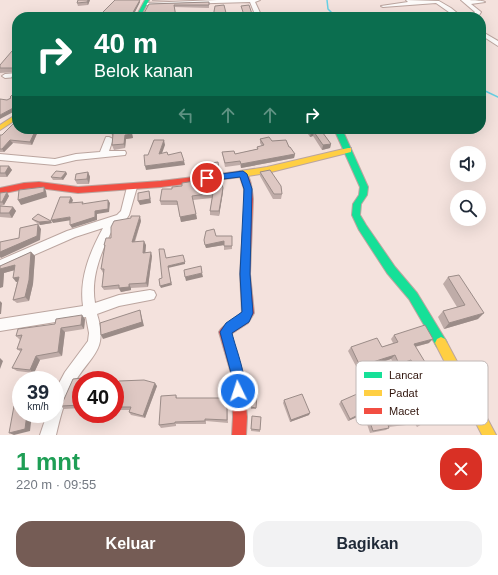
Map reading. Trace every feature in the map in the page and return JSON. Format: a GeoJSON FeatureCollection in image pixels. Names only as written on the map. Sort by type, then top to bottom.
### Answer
{"type":"FeatureCollection","features":[{"type":"Feature","properties":{"kind":"street"},"geometry":{"type":"LineString","coordinates":[[250,0],[256,12]]}},
{"type":"Feature","properties":{"kind":"street"},"geometry":{"type":"LineString","coordinates":[[140,12],[144,1],[258,0]]}},
{"type":"Feature","properties":{"kind":"street"},"geometry":{"type":"LineString","coordinates":[[384,3],[391,5],[411,1],[437,2],[452,12]]}},
{"type":"Feature","properties":{"kind":"street"},"geometry":{"type":"LineString","coordinates":[[465,2],[483,2]]}},
{"type":"Feature","properties":{"kind":"street"},"geometry":{"type":"LineString","coordinates":[[465,2],[478,12]]}},
{"type":"Feature","properties":{"kind":"street"},"geometry":{"type":"LineString","coordinates":[[486,36],[498,44]]}},
{"type":"Feature","properties":{"kind":"street"},"geometry":{"type":"LineString","coordinates":[[5,76],[12,75]]}},
{"type":"Feature","properties":{"kind":"street"},"geometry":{"type":"LineString","coordinates":[[2,125],[12,119]]}},
{"type":"Feature","properties":{"kind":"street"},"geometry":{"type":"LineString","coordinates":[[340,134],[364,187],[363,195],[357,204],[356,215],[362,227],[391,270],[413,296],[431,324],[450,361]]}},
{"type":"Feature","properties":{"kind":"street"},"geometry":{"type":"LineString","coordinates":[[104,153],[109,139]]}},
{"type":"Feature","properties":{"kind":"street"},"geometry":{"type":"LineString","coordinates":[[0,191],[24,186],[39,185],[78,190],[132,187],[243,174],[267,170],[348,150]]}},
{"type":"Feature","properties":{"kind":"street"},"geometry":{"type":"LineString","coordinates":[[0,157],[54,162],[104,153],[122,153]]}},
{"type":"Feature","properties":{"kind":"street"},"geometry":{"type":"LineString","coordinates":[[239,435],[240,417],[237,373],[225,332],[230,327],[245,318],[248,313],[245,274],[248,189],[243,174]]}},
{"type":"Feature","properties":{"kind":"street"},"geometry":{"type":"LineString","coordinates":[[0,265],[71,234],[121,218],[126,212],[132,187]]}},
{"type":"Feature","properties":{"kind":"street"},"geometry":{"type":"LineString","coordinates":[[64,389],[68,379],[94,347],[95,326],[87,299],[90,269],[97,250],[111,222]]}},
{"type":"Feature","properties":{"kind":"street"},"geometry":{"type":"LineString","coordinates":[[0,325],[90,311],[102,305],[128,298],[150,295]]}},
{"type":"Feature","properties":{"kind":"street"},"geometry":{"type":"LineString","coordinates":[[48,435],[52,423]]}},
{"type":"Feature","properties":{"kind":"street"},"geometry":{"type":"LineString","coordinates":[[484,425],[489,435]]}},
{"type":"Feature","properties":{"kind":"building"},"geometry":{"type":"Polygon","coordinates":[[[78,0],[88,0],[87,2],[77,3],[78,0]]]}},
{"type":"Feature","properties":{"kind":"building"},"geometry":{"type":"Polygon","coordinates":[[[115,0],[140,0],[133,12],[103,12],[115,0]]]}},
{"type":"Feature","properties":{"kind":"building"},"geometry":{"type":"Polygon","coordinates":[[[209,2],[209,5],[174,5],[175,12],[145,12],[149,4],[209,2]]]}},
{"type":"Feature","properties":{"kind":"building"},"geometry":{"type":"Polygon","coordinates":[[[224,5],[226,12],[214,12],[215,6],[224,5]]]}},
{"type":"Feature","properties":{"kind":"building"},"geometry":{"type":"Polygon","coordinates":[[[249,5],[251,12],[243,12],[241,6],[249,5]]]}},
{"type":"Feature","properties":{"kind":"building"},"geometry":{"type":"Polygon","coordinates":[[[12,51],[12,68],[0,68],[0,65],[12,51]]]}},
{"type":"Feature","properties":{"kind":"building"},"geometry":{"type":"Polygon","coordinates":[[[12,95],[12,109],[0,115],[0,99],[7,100],[11,98],[10,97],[12,95]]]}},
{"type":"Feature","properties":{"kind":"building"},"geometry":{"type":"Polygon","coordinates":[[[12,125],[12,134],[34,134],[30,142],[10,140],[2,149],[0,149],[0,135],[2,135],[12,125]]]}},
{"type":"Feature","properties":{"kind":"building"},"geometry":{"type":"Polygon","coordinates":[[[113,134],[132,134],[125,135],[124,144],[112,145],[113,134]]]}},
{"type":"Feature","properties":{"kind":"building"},"geometry":{"type":"Polygon","coordinates":[[[315,134],[324,134],[331,144],[323,145],[315,134]]]}},
{"type":"Feature","properties":{"kind":"building"},"geometry":{"type":"Polygon","coordinates":[[[269,137],[272,141],[286,140],[289,147],[295,154],[241,164],[240,161],[225,163],[222,152],[234,151],[235,154],[258,149],[257,147],[264,145],[260,139],[269,137]]]}},
{"type":"Feature","properties":{"kind":"building"},"geometry":{"type":"Polygon","coordinates":[[[154,140],[164,140],[159,154],[167,152],[168,155],[181,152],[184,161],[145,166],[144,155],[148,155],[154,140]]]}},
{"type":"Feature","properties":{"kind":"building"},"geometry":{"type":"Polygon","coordinates":[[[218,162],[219,169],[211,170],[211,163],[218,162]]]}},
{"type":"Feature","properties":{"kind":"building"},"geometry":{"type":"Polygon","coordinates":[[[0,166],[9,166],[5,173],[0,173],[0,166]]]}},
{"type":"Feature","properties":{"kind":"building"},"geometry":{"type":"Polygon","coordinates":[[[270,170],[281,186],[282,194],[274,194],[260,172],[270,170]]]}},
{"type":"Feature","properties":{"kind":"building"},"geometry":{"type":"Polygon","coordinates":[[[56,171],[66,172],[61,178],[51,177],[56,171]]]}},
{"type":"Feature","properties":{"kind":"building"},"geometry":{"type":"Polygon","coordinates":[[[88,172],[87,179],[75,180],[76,174],[88,172]]]}},
{"type":"Feature","properties":{"kind":"building"},"geometry":{"type":"Polygon","coordinates":[[[220,177],[223,188],[219,211],[210,211],[213,193],[192,196],[196,214],[180,217],[177,201],[160,201],[162,189],[172,189],[172,187],[182,186],[182,183],[220,177]]]}},
{"type":"Feature","properties":{"kind":"building"},"geometry":{"type":"Polygon","coordinates":[[[44,187],[44,192],[18,200],[19,190],[44,187]]]}},
{"type":"Feature","properties":{"kind":"building"},"geometry":{"type":"Polygon","coordinates":[[[149,191],[150,199],[138,201],[138,193],[149,191]]]}},
{"type":"Feature","properties":{"kind":"building"},"geometry":{"type":"Polygon","coordinates":[[[7,192],[2,202],[0,202],[0,193],[7,192]]]}},
{"type":"Feature","properties":{"kind":"building"},"geometry":{"type":"Polygon","coordinates":[[[60,197],[71,197],[69,203],[83,202],[82,204],[108,200],[108,209],[95,211],[95,217],[70,225],[70,217],[51,220],[60,197]]]}},
{"type":"Feature","properties":{"kind":"building"},"geometry":{"type":"Polygon","coordinates":[[[0,206],[13,207],[9,213],[0,213],[0,206]]]}},
{"type":"Feature","properties":{"kind":"building"},"geometry":{"type":"Polygon","coordinates":[[[38,214],[51,221],[39,222],[32,219],[38,214]]]}},
{"type":"Feature","properties":{"kind":"building"},"geometry":{"type":"Polygon","coordinates":[[[131,216],[140,216],[132,242],[144,241],[143,253],[151,252],[146,283],[129,284],[129,287],[119,288],[119,285],[102,287],[104,269],[101,269],[106,238],[111,238],[111,227],[114,221],[131,218],[131,216]]]}},
{"type":"Feature","properties":{"kind":"building"},"geometry":{"type":"Polygon","coordinates":[[[38,224],[37,236],[0,252],[0,242],[19,238],[20,228],[38,224]]]}},
{"type":"Feature","properties":{"kind":"building"},"geometry":{"type":"Polygon","coordinates":[[[214,229],[216,236],[232,236],[232,246],[224,246],[224,241],[205,245],[204,240],[206,231],[214,229]]]}},
{"type":"Feature","properties":{"kind":"building"},"geometry":{"type":"Polygon","coordinates":[[[159,249],[164,249],[166,258],[183,255],[185,262],[168,266],[171,283],[160,286],[159,279],[162,278],[159,249]]]}},
{"type":"Feature","properties":{"kind":"building"},"geometry":{"type":"Polygon","coordinates":[[[31,252],[29,280],[25,297],[13,300],[19,277],[13,278],[15,265],[0,269],[0,266],[31,252]]]}},
{"type":"Feature","properties":{"kind":"building"},"geometry":{"type":"Polygon","coordinates":[[[201,266],[202,273],[185,277],[184,270],[201,266]]]}},
{"type":"Feature","properties":{"kind":"building"},"geometry":{"type":"Polygon","coordinates":[[[459,275],[484,313],[449,323],[443,311],[465,305],[448,277],[459,275]]]}},
{"type":"Feature","properties":{"kind":"building"},"geometry":{"type":"Polygon","coordinates":[[[140,310],[142,322],[101,335],[100,323],[140,310]]]}},
{"type":"Feature","properties":{"kind":"building"},"geometry":{"type":"Polygon","coordinates":[[[82,315],[81,325],[61,328],[58,352],[36,356],[30,370],[12,368],[22,349],[17,349],[22,335],[16,336],[18,329],[55,324],[56,319],[82,315]]]}},
{"type":"Feature","properties":{"kind":"building"},"geometry":{"type":"Polygon","coordinates":[[[425,325],[433,339],[414,344],[424,361],[398,361],[395,355],[376,361],[358,361],[351,347],[377,338],[382,347],[398,342],[394,335],[425,325]]]}},
{"type":"Feature","properties":{"kind":"building"},"geometry":{"type":"Polygon","coordinates":[[[144,380],[155,383],[143,416],[129,412],[131,407],[124,407],[124,381],[144,380]]]}},
{"type":"Feature","properties":{"kind":"building"},"geometry":{"type":"Polygon","coordinates":[[[72,381],[72,405],[64,406],[64,399],[72,381]]]}},
{"type":"Feature","properties":{"kind":"building"},"geometry":{"type":"Polygon","coordinates":[[[250,394],[257,394],[256,408],[251,407],[250,394]]]}},
{"type":"Feature","properties":{"kind":"building"},"geometry":{"type":"Polygon","coordinates":[[[302,394],[310,413],[291,420],[284,400],[302,394]]]}},
{"type":"Feature","properties":{"kind":"building"},"geometry":{"type":"Polygon","coordinates":[[[356,394],[356,416],[350,419],[341,401],[356,394]]]}},
{"type":"Feature","properties":{"kind":"building"},"geometry":{"type":"Polygon","coordinates":[[[176,395],[176,398],[227,398],[227,420],[205,419],[205,421],[175,422],[159,425],[161,396],[176,395]]]}},
{"type":"Feature","properties":{"kind":"building"},"geometry":{"type":"Polygon","coordinates":[[[252,416],[261,417],[260,430],[251,429],[252,416]]]}},
{"type":"Feature","properties":{"kind":"building"},"geometry":{"type":"Polygon","coordinates":[[[12,417],[12,423],[26,423],[25,429],[9,433],[12,417]]]}},
{"type":"Feature","properties":{"kind":"building"},"geometry":{"type":"Polygon","coordinates":[[[371,425],[388,425],[389,428],[373,431],[371,425]]]}},
{"type":"Feature","properties":{"kind":"waterway"},"geometry":{"type":"LineString","coordinates":[[327,0],[328,9],[331,12]]}},
{"type":"Feature","properties":{"kind":"waterway"},"geometry":{"type":"LineString","coordinates":[[486,91],[498,97]]}},
{"type":"Feature","properties":{"kind":"traffic: fast"},"geometry":{"type":"LineString","coordinates":[[141,12],[147,0]]}},
{"type":"Feature","properties":{"kind":"traffic: fast"},"geometry":{"type":"LineString","coordinates":[[340,134],[364,187],[363,195],[357,204],[356,215],[362,227],[391,270],[413,296],[441,343]]}},
{"type":"Feature","properties":{"kind":"traffic: slow"},"geometry":{"type":"LineString","coordinates":[[0,128],[12,120]]}},
{"type":"Feature","properties":{"kind":"traffic: slow"},"geometry":{"type":"LineString","coordinates":[[240,174],[267,170],[348,150]]}},
{"type":"Feature","properties":{"kind":"traffic: slow"},"geometry":{"type":"LineString","coordinates":[[441,343],[450,361]]}},
{"type":"Feature","properties":{"kind":"traffic: slow"},"geometry":{"type":"LineString","coordinates":[[484,425],[489,435]]}},
{"type":"Feature","properties":{"kind":"traffic: jam"},"geometry":{"type":"LineString","coordinates":[[0,191],[24,186],[39,185],[78,190],[161,184],[240,174]]}},
{"type":"Feature","properties":{"kind":"traffic: jam"},"geometry":{"type":"LineString","coordinates":[[239,435],[240,417],[237,373],[225,332],[244,319],[248,313],[245,274],[249,199],[248,189],[243,174]]}},
{"type":"Feature","properties":{"kind":"route"},"geometry":{"type":"LineString","coordinates":[[207,178],[243,174],[248,189],[245,287],[248,313],[245,318],[230,327],[225,332],[237,373],[238,391]]}}]}
